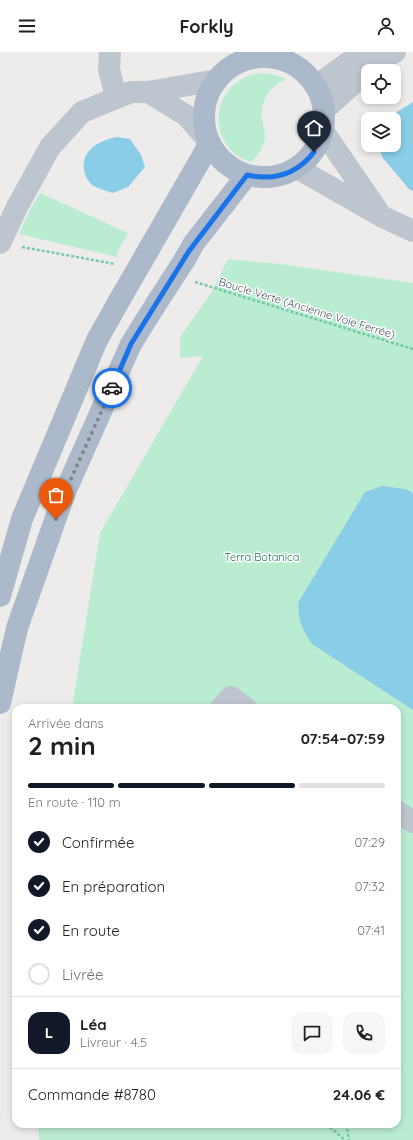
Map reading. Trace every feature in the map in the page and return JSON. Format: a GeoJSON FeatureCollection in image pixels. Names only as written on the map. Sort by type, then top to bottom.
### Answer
{"type":"FeatureCollection","features":[{"type":"Feature","properties":{"kind":"main road"},"geometry":{"type":"LineString","coordinates":[[287,57],[304,72],[316,86],[323,102],[324,120],[318,145],[304,164],[284,174],[269,178],[262,178],[247,175],[236,170],[225,163],[214,151],[205,127],[204,110],[209,94],[217,80],[238,58],[287,57]]}},
{"type":"Feature","properties":{"kind":"main road"},"geometry":{"type":"LineString","coordinates":[[0,596],[22,518],[97,340],[210,143]]}},
{"type":"Feature","properties":{"kind":"main road"},"geometry":{"type":"LineString","coordinates":[[0,703],[17,628],[65,492],[131,344],[194,243],[247,175]]}},
{"type":"Feature","properties":{"kind":"street"},"geometry":{"type":"LineString","coordinates":[[110,52],[109,69],[116,98]]}},
{"type":"Feature","properties":{"kind":"street"},"geometry":{"type":"LineString","coordinates":[[316,86],[363,52]]}},
{"type":"Feature","properties":{"kind":"street"},"geometry":{"type":"LineString","coordinates":[[381,216],[324,120],[367,71],[395,52]]}},
{"type":"Feature","properties":{"kind":"street"},"geometry":{"type":"LineString","coordinates":[[8,244],[17,207],[50,146],[82,112],[131,92],[148,92],[217,80]]}},
{"type":"Feature","properties":{"kind":"street"},"geometry":{"type":"LineString","coordinates":[[148,92],[187,116],[210,143]]}},
{"type":"Feature","properties":{"kind":"street"},"geometry":{"type":"LineString","coordinates":[[297,168],[381,216],[413,231]]}},
{"type":"Feature","properties":{"kind":"street"},"geometry":{"type":"LineString","coordinates":[[224,704],[230,697],[240,704]]}},
{"type":"Feature","properties":{"kind":"street"},"geometry":{"type":"LineString","coordinates":[[401,814],[413,822]]}},
{"type":"Feature","properties":{"kind":"path"},"geometry":{"type":"LineString","coordinates":[[8,244],[113,264]]}},
{"type":"Feature","properties":{"kind":"path","name":"Boucle Verte (Ancienne Voie Ferrée)"},"geometry":{"type":"LineString","coordinates":[[197,283],[413,349]]}},
{"type":"Feature","properties":{"kind":"path"},"geometry":{"type":"LineString","coordinates":[[331,1128],[345,1140]]}},
{"type":"Feature","properties":{"kind":"path"},"geometry":{"type":"LineString","coordinates":[[347,1128],[349,1140]]}},
{"type":"Feature","properties":{"kind":"green space"},"geometry":{"type":"Polygon","coordinates":[[[263,73],[286,79],[270,90],[264,101],[262,119],[265,135],[264,142],[260,151],[251,162],[235,154],[227,146],[219,126],[219,116],[221,105],[231,87],[245,77],[263,73]]]}},
{"type":"Feature","properties":{"kind":"green space"},"geometry":{"type":"Polygon","coordinates":[[[40,193],[128,233],[118,251],[117,257],[19,234],[40,193]]]}},
{"type":"Feature","properties":{"kind":"green space","name":"Terra Botanica"},"geometry":{"type":"Polygon","coordinates":[[[228,259],[280,264],[413,283],[413,1140],[39,1140],[38,1128],[401,1128],[401,704],[73,704],[100,533],[203,356],[180,358],[180,337],[211,293],[228,259]]]}},
{"type":"Feature","properties":{"kind":"water"},"geometry":{"type":"Polygon","coordinates":[[[413,102],[413,191],[409,189],[382,157],[381,152],[401,152],[401,112],[397,112],[413,102]]]}},
{"type":"Feature","properties":{"kind":"water"},"geometry":{"type":"Polygon","coordinates":[[[117,137],[130,139],[141,155],[145,167],[128,187],[113,193],[91,184],[85,174],[84,163],[89,152],[98,143],[117,137]]]}},
{"type":"Feature","properties":{"kind":"water"},"geometry":{"type":"Polygon","coordinates":[[[382,486],[405,489],[413,493],[413,710],[312,644],[303,629],[299,616],[298,603],[365,492],[382,486]]]}},
{"type":"Feature","properties":{"kind":"way so far"},"geometry":{"type":"LineString","coordinates":[[56,519],[65,492],[112,388]]}},
{"type":"Feature","properties":{"kind":"route"},"geometry":{"type":"LineString","coordinates":[[112,388],[131,344],[194,243],[247,175],[269,178],[290,172],[304,164],[314,152]]}}]}
